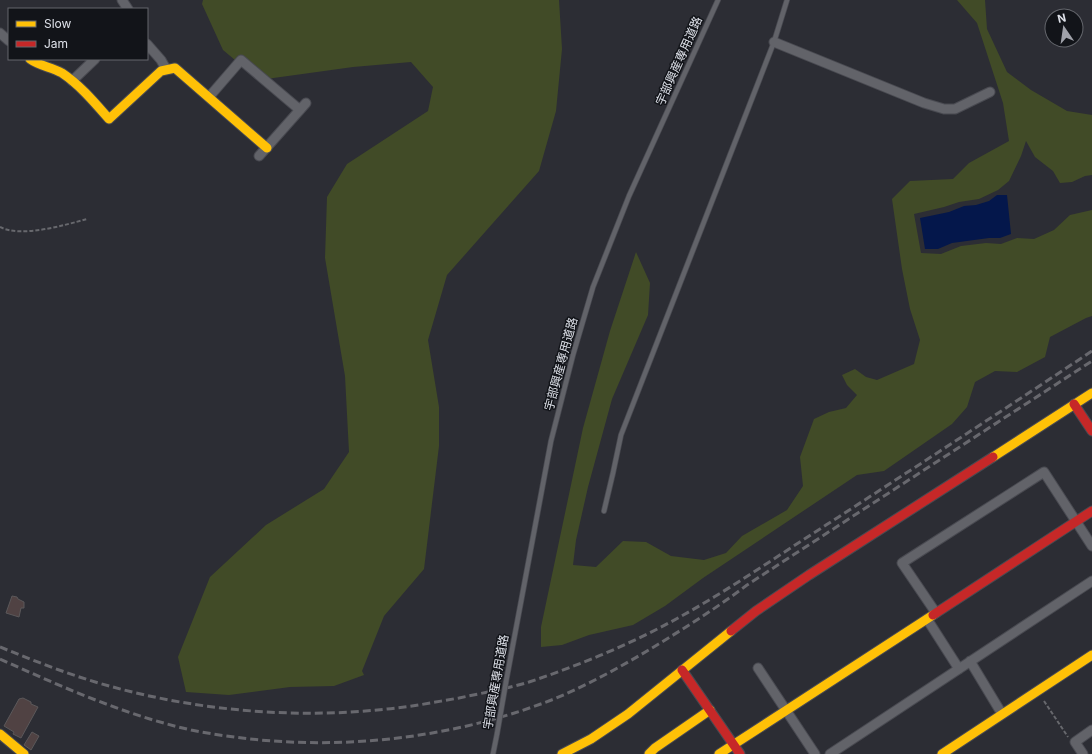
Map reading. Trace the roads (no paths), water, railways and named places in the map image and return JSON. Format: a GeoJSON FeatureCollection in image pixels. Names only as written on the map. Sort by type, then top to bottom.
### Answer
{"type":"FeatureCollection","features":[{"type":"Feature","properties":{"kind":"street"},"geometry":{"type":"LineString","coordinates":[[0,33],[8,40]]}},
{"type":"Feature","properties":{"kind":"street"},"geometry":{"type":"LineString","coordinates":[[774,42],[924,103],[944,109],[955,109],[990,92]]}},
{"type":"Feature","properties":{"kind":"street"},"geometry":{"type":"LineString","coordinates":[[148,45],[161,60],[166,69]]}},
{"type":"Feature","properties":{"kind":"street"},"geometry":{"type":"LineString","coordinates":[[31,60],[53,68],[72,81],[110,119],[161,70],[175,68],[267,148]]}},
{"type":"Feature","properties":{"kind":"street"},"geometry":{"type":"LineString","coordinates":[[72,81],[93,60]]}},
{"type":"Feature","properties":{"kind":"street"},"geometry":{"type":"LineString","coordinates":[[209,97],[241,60],[303,107],[259,156]]}},
{"type":"Feature","properties":{"kind":"street"},"geometry":{"type":"LineString","coordinates":[[562,754],[591,739],[628,714],[756,611],[809,575],[1092,392]]}},
{"type":"Feature","properties":{"kind":"street"},"geometry":{"type":"LineString","coordinates":[[1074,404],[1092,432]]}},
{"type":"Feature","properties":{"kind":"street"},"geometry":{"type":"LineString","coordinates":[[936,613],[902,563],[1044,472],[1092,546]]}},
{"type":"Feature","properties":{"kind":"street"},"geometry":{"type":"LineString","coordinates":[[719,754],[786,712],[1092,511]]}},
{"type":"Feature","properties":{"kind":"street"},"geometry":{"type":"LineString","coordinates":[[830,754],[1092,581]]}},
{"type":"Feature","properties":{"kind":"street"},"geometry":{"type":"LineString","coordinates":[[927,620],[959,669]]}},
{"type":"Feature","properties":{"kind":"street"},"geometry":{"type":"LineString","coordinates":[[942,754],[1092,655]]}},
{"type":"Feature","properties":{"kind":"street"},"geometry":{"type":"LineString","coordinates":[[970,661],[1002,714]]}},
{"type":"Feature","properties":{"kind":"street"},"geometry":{"type":"LineString","coordinates":[[758,668],[815,754]]}},
{"type":"Feature","properties":{"kind":"street"},"geometry":{"type":"LineString","coordinates":[[682,670],[740,754]]}},
{"type":"Feature","properties":{"kind":"street"},"geometry":{"type":"LineString","coordinates":[[648,754],[654,748],[710,710]]}},
{"type":"Feature","properties":{"kind":"street"},"geometry":{"type":"LineString","coordinates":[[1083,754],[1075,742],[1092,730]]}},
{"type":"Feature","properties":{"kind":"street"},"geometry":{"type":"LineString","coordinates":[[0,734],[24,754]]}},
{"type":"Feature","properties":{"kind":"lane","name":"宇部興産専用道路"},"geometry":{"type":"LineString","coordinates":[[493,754],[551,442],[573,355],[593,288],[628,196],[718,0]]}},
{"type":"Feature","properties":{"kind":"lane"},"geometry":{"type":"LineString","coordinates":[[604,511],[621,435],[774,42],[788,0]]}},
{"type":"Feature","properties":{"kind":"railway"},"geometry":{"type":"LineString","coordinates":[[0,647],[70,674],[113,687],[180,702],[249,711],[319,713],[387,709],[459,698],[529,682],[642,637],[696,608],[1092,351]]}},
{"type":"Feature","properties":{"kind":"railway"},"geometry":{"type":"LineString","coordinates":[[0,659],[70,690],[142,717],[191,730],[283,742],[329,743],[421,735],[466,726],[510,714],[554,699],[581,687],[657,645],[1092,361]]}}]}
